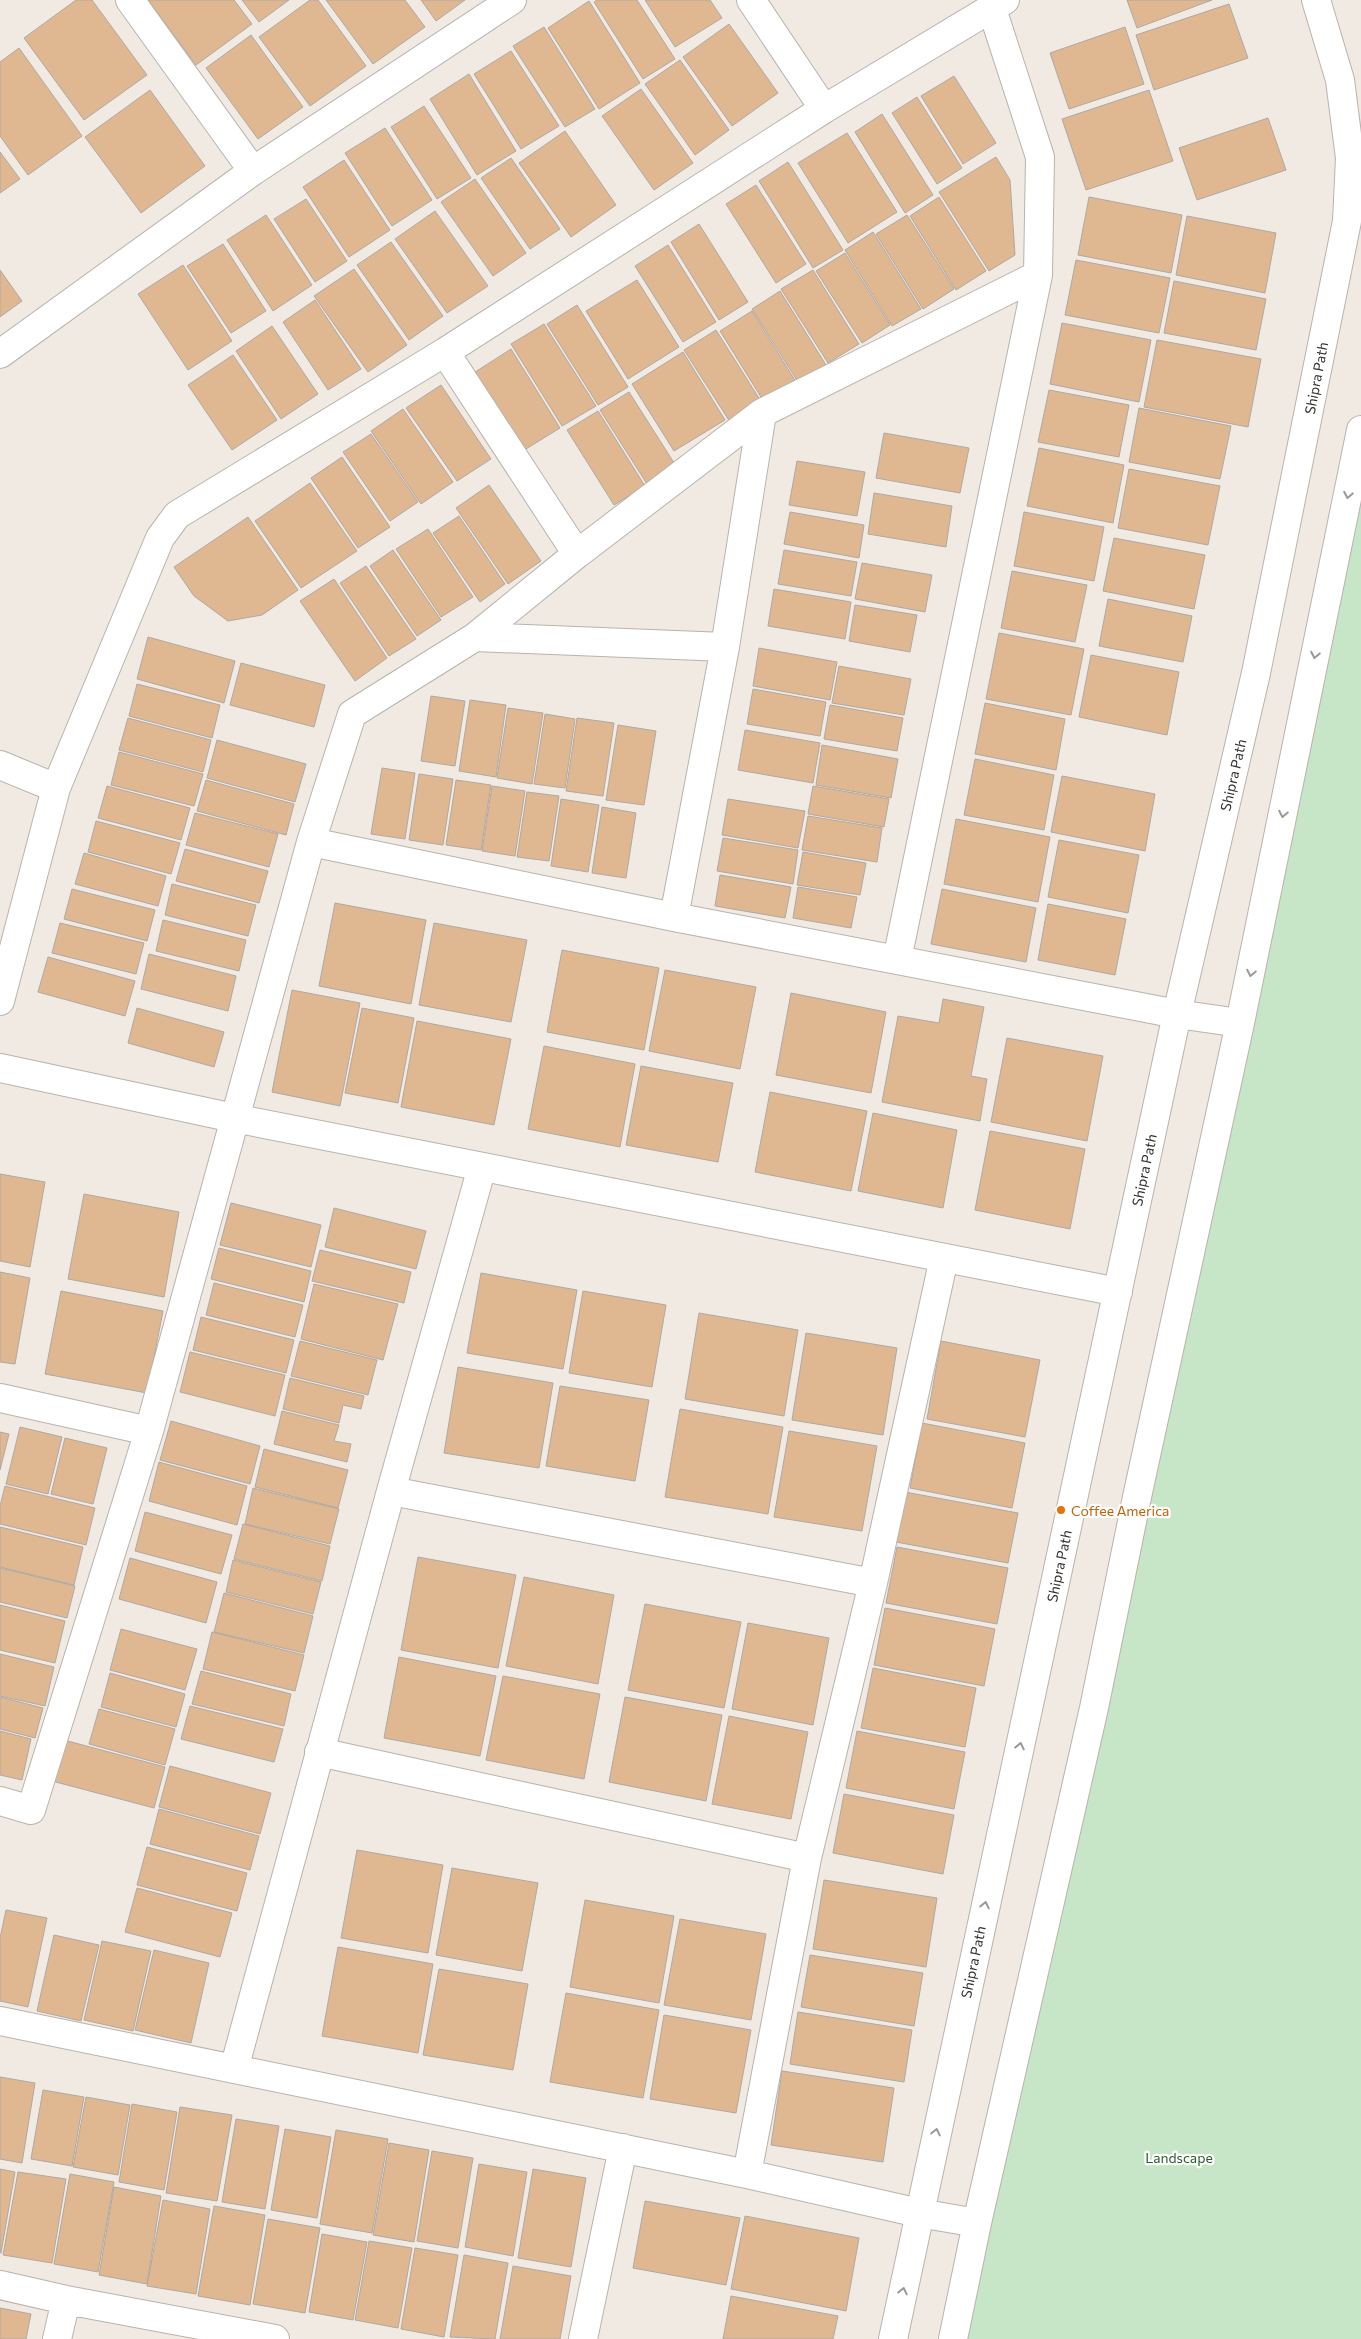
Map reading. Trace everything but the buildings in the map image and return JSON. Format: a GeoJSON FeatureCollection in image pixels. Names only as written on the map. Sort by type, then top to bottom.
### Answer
{"type":"FeatureCollection","features":[{"type":"Feature","properties":{"kind":"street"},"geometry":{"type":"LineString","coordinates":[[130,0],[253,171]]}},
{"type":"Feature","properties":{"kind":"street"},"geometry":{"type":"LineString","coordinates":[[0,354],[253,171],[512,0]]}},
{"type":"Feature","properties":{"kind":"street"},"geometry":{"type":"LineString","coordinates":[[751,0],[824,109]]}},
{"type":"Feature","properties":{"kind":"street","name":"Shipra Path"},"geometry":{"type":"LineString","coordinates":[[893,2339],[1177,1014],[1256,674],[1347,221],[1350,158],[1342,90],[1316,0]]}},
{"type":"Feature","properties":{"kind":"street"},"geometry":{"type":"LineString","coordinates":[[0,1001],[56,788],[160,538],[177,515],[445,352],[824,109],[998,5],[1040,157],[1038,275],[897,960]]}},
{"type":"Feature","properties":{"kind":"street"},"geometry":{"type":"LineString","coordinates":[[0,1801],[31,1810],[149,1431],[311,842],[352,714],[475,637],[577,554],[762,413],[1038,275]]}},
{"type":"Feature","properties":{"kind":"street"},"geometry":{"type":"LineString","coordinates":[[445,352],[577,554]]}},
{"type":"Feature","properties":{"kind":"street"},"geometry":{"type":"LineString","coordinates":[[674,917],[725,648],[762,413]]}},
{"type":"Feature","properties":{"kind":"street"},"geometry":{"type":"LineString","coordinates":[[953,2339],[977,2224],[1094,1708],[1139,1488],[1240,1023],[1361,430]]}},
{"type":"Feature","properties":{"kind":"street"},"geometry":{"type":"LineString","coordinates":[[475,637],[725,648]]}},
{"type":"Feature","properties":{"kind":"street"},"geometry":{"type":"LineString","coordinates":[[0,765],[56,788]]}},
{"type":"Feature","properties":{"kind":"street"},"geometry":{"type":"LineString","coordinates":[[311,842],[674,917],[1177,1014],[1240,1023]]}},
{"type":"Feature","properties":{"kind":"street"},"geometry":{"type":"LineString","coordinates":[[0,1068],[234,1118],[1118,1292]]}},
{"type":"Feature","properties":{"kind":"street"},"geometry":{"type":"LineString","coordinates":[[234,2069],[319,1752],[482,1167]]}},
{"type":"Feature","properties":{"kind":"street"},"geometry":{"type":"LineString","coordinates":[[747,2174],[807,1858],[873,1583],[944,1258]]}},
{"type":"Feature","properties":{"kind":"street"},"geometry":{"type":"LineString","coordinates":[[0,1398],[149,1431]]}},
{"type":"Feature","properties":{"kind":"street"},"geometry":{"type":"LineString","coordinates":[[391,1491],[873,1583]]}},
{"type":"Feature","properties":{"kind":"street"},"geometry":{"type":"LineString","coordinates":[[319,1752],[807,1858]]}},
{"type":"Feature","properties":{"kind":"street"},"geometry":{"type":"LineString","coordinates":[[0,2021],[623,2148],[977,2224]]}},
{"type":"Feature","properties":{"kind":"street"},"geometry":{"type":"LineString","coordinates":[[583,2339],[623,2148]]}},
{"type":"Feature","properties":{"kind":"street"},"geometry":{"type":"LineString","coordinates":[[0,2285],[66,2300],[275,2339]]}},
{"type":"Feature","properties":{"kind":"street"},"geometry":{"type":"LineString","coordinates":[[57,2339],[66,2300]]}},
{"type":"Feature","properties":{"kind":"green space","name":"Landscape"},"geometry":{"type":"Polygon","coordinates":[[[1361,427],[1361,2339],[954,2339],[1361,427]]]}},
{"type":"Feature","properties":{"kind":"place","name":"Coffee America"},"geometry":{"type":"Point","coordinates":[1061,1510]}}]}
